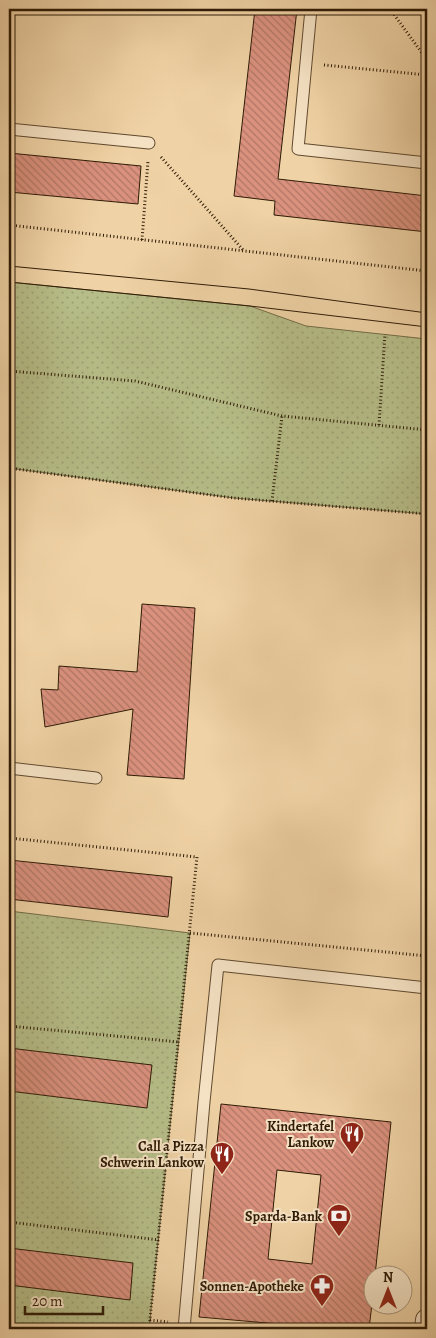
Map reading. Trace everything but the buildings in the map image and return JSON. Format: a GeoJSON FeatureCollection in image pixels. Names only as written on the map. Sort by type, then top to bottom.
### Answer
{"type":"FeatureCollection","features":[{"type":"Feature","properties":{"kind":"street"},"geometry":{"type":"LineString","coordinates":[[426,1329],[427,1320]]}},
{"type":"Feature","properties":{"kind":"lane"},"geometry":{"type":"LineString","coordinates":[[311,9],[298,149],[427,162]]}},
{"type":"Feature","properties":{"kind":"lane"},"geometry":{"type":"LineString","coordinates":[[9,129],[149,143]]}},
{"type":"Feature","properties":{"kind":"lane"},"geometry":{"type":"LineString","coordinates":[[9,768],[96,778]]}},
{"type":"Feature","properties":{"kind":"lane"},"geometry":{"type":"LineString","coordinates":[[184,1329],[218,965],[427,988]]}},
{"type":"Feature","properties":{"kind":"path"},"geometry":{"type":"LineString","coordinates":[[390,9],[427,60]]}},
{"type":"Feature","properties":{"kind":"path"},"geometry":{"type":"LineString","coordinates":[[306,64],[427,75]]}},
{"type":"Feature","properties":{"kind":"path"},"geometry":{"type":"LineString","coordinates":[[142,240],[149,143]]}},
{"type":"Feature","properties":{"kind":"path"},"geometry":{"type":"LineString","coordinates":[[149,143],[244,251]]}},
{"type":"Feature","properties":{"kind":"path"},"geometry":{"type":"LineString","coordinates":[[9,225],[427,271]]}},
{"type":"Feature","properties":{"kind":"path"},"geometry":{"type":"LineString","coordinates":[[379,425],[385,334]]}},
{"type":"Feature","properties":{"kind":"path"},"geometry":{"type":"LineString","coordinates":[[9,371],[135,381],[282,416],[427,430]]}},
{"type":"Feature","properties":{"kind":"path"},"geometry":{"type":"LineString","coordinates":[[272,501],[282,416]]}},
{"type":"Feature","properties":{"kind":"path"},"geometry":{"type":"LineString","coordinates":[[9,468],[234,498],[427,514]]}},
{"type":"Feature","properties":{"kind":"path"},"geometry":{"type":"LineString","coordinates":[[9,838],[197,857],[149,1329]]}},
{"type":"Feature","properties":{"kind":"path"},"geometry":{"type":"LineString","coordinates":[[190,933],[427,956]]}},
{"type":"Feature","properties":{"kind":"path"},"geometry":{"type":"LineString","coordinates":[[9,1026],[179,1042]]}},
{"type":"Feature","properties":{"kind":"path"},"geometry":{"type":"LineString","coordinates":[[9,1222],[159,1240]]}},
{"type":"Feature","properties":{"kind":"green space"},"geometry":{"type":"Polygon","coordinates":[[[9,282],[250,306],[306,326],[427,339],[427,514],[234,498],[9,468],[9,282]]]}},
{"type":"Feature","properties":{"kind":"green space"},"geometry":{"type":"Polygon","coordinates":[[[9,911],[190,933],[149,1329],[32,1329],[9,1327],[9,911]]]}},
{"type":"Feature","properties":{"kind":"tram line"},"geometry":{"type":"LineString","coordinates":[[9,266],[249,289],[427,313]]}},
{"type":"Feature","properties":{"kind":"tram line"},"geometry":{"type":"LineString","coordinates":[[9,282],[250,306],[427,327]]}},
{"type":"Feature","properties":{"kind":"place","name":"Kindertafel Lankow"},"geometry":{"type":"Point","coordinates":[352,1155]}},
{"type":"Feature","properties":{"kind":"place","name":"Call a Pizza Schwerin Lankow"},"geometry":{"type":"Point","coordinates":[222,1175]}},
{"type":"Feature","properties":{"kind":"place","name":"Sparda-Bank"},"geometry":{"type":"Point","coordinates":[339,1237]}},
{"type":"Feature","properties":{"kind":"place","name":"Sonnen-Apotheke"},"geometry":{"type":"Point","coordinates":[322,1307]}}]}
